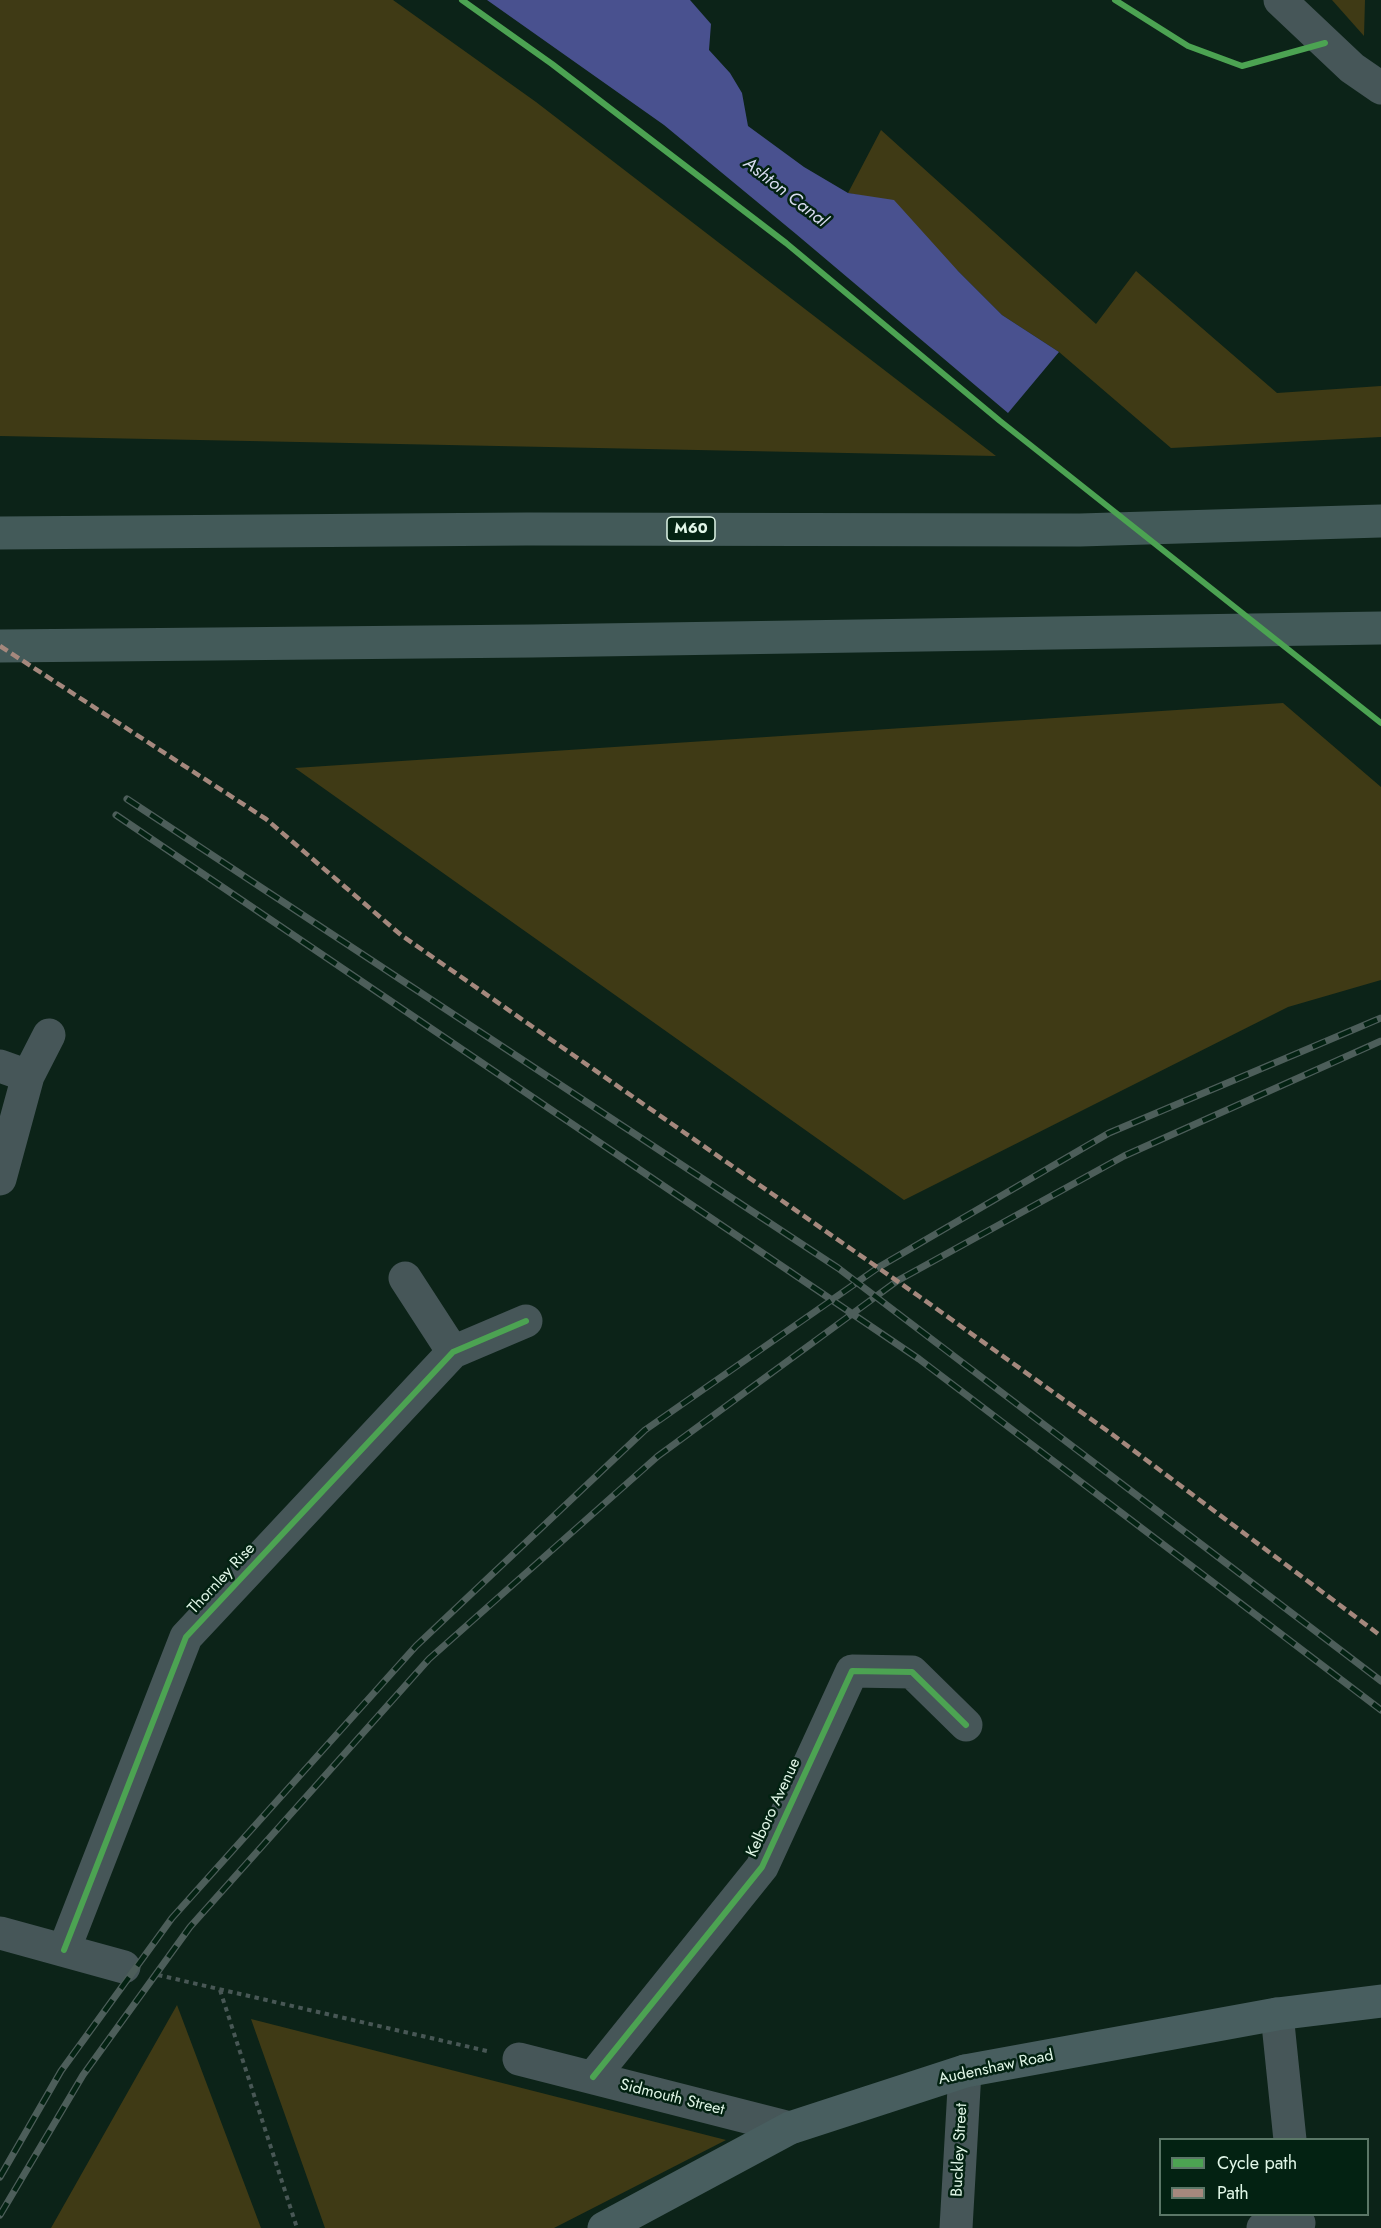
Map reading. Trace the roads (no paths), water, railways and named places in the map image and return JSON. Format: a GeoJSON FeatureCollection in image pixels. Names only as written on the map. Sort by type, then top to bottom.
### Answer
{"type":"FeatureCollection","features":[{"type":"Feature","properties":{"kind":"highway","name":"M60"},"geometry":{"type":"LineString","coordinates":[[0,533],[527,529],[1080,530],[1381,521]]}},
{"type":"Feature","properties":{"kind":"highway"},"geometry":{"type":"LineString","coordinates":[[0,646],[556,641],[1381,628]]}},
{"type":"Feature","properties":{"kind":"highway"},"geometry":{"type":"LineString","coordinates":[[1226,629],[1381,650]]}},
{"type":"Feature","properties":{"kind":"main road","name":"Audenshaw Road"},"geometry":{"type":"LineString","coordinates":[[604,2228],[790,2128],[965,2071],[1277,2014],[1381,2001]]}},
{"type":"Feature","properties":{"kind":"street"},"geometry":{"type":"LineString","coordinates":[[1280,0],[1352,68],[1381,88]]}},
{"type":"Feature","properties":{"kind":"street"},"geometry":{"type":"LineString","coordinates":[[0,1179],[14,1071],[49,1035]]}},
{"type":"Feature","properties":{"kind":"street"},"geometry":{"type":"LineString","coordinates":[[405,1278],[453,1352]]}},
{"type":"Feature","properties":{"kind":"street","name":"Thornley Rise"},"geometry":{"type":"LineString","coordinates":[[64,1950],[186,1637],[453,1352],[526,1321]]}},
{"type":"Feature","properties":{"kind":"street","name":"Kelboro Avenue"},"geometry":{"type":"LineString","coordinates":[[593,2077],[762,1867],[852,1671],[912,1672],[966,1725]]}},
{"type":"Feature","properties":{"kind":"street"},"geometry":{"type":"LineString","coordinates":[[0,1933],[124,1967]]}},
{"type":"Feature","properties":{"kind":"street"},"geometry":{"type":"LineString","coordinates":[[1277,2014],[1290,2138]]}},
{"type":"Feature","properties":{"kind":"street","name":"Sidmouth Street"},"geometry":{"type":"LineString","coordinates":[[519,2059],[790,2128]]}},
{"type":"Feature","properties":{"kind":"street","name":"Buckley Street"},"geometry":{"type":"LineString","coordinates":[[956,2228],[965,2071]]}},
{"type":"Feature","properties":{"kind":"street"},"geometry":{"type":"LineString","coordinates":[[1263,2228],[1299,2222]]}},
{"type":"Feature","properties":{"kind":"water","name":"Ashton Canal"},"geometry":{"type":"Polygon","coordinates":[[[487,0],[690,0],[711,24],[709,50],[730,73],[742,93],[748,126],[804,167],[848,193],[894,200],[958,271],[1002,315],[1059,352],[1008,413],[664,125],[487,0]]]}},
{"type":"Feature","properties":{"kind":"railway"},"geometry":{"type":"LineString","coordinates":[[127,799],[838,1268],[1381,1681]]}},
{"type":"Feature","properties":{"kind":"railway"},"geometry":{"type":"LineString","coordinates":[[116,815],[919,1359],[1381,1710]]}},
{"type":"Feature","properties":{"kind":"railway"},"geometry":{"type":"LineString","coordinates":[[0,2177],[61,2071],[172,1918],[416,1646],[645,1430],[879,1267],[1109,1133],[1381,1018]]}},
{"type":"Feature","properties":{"kind":"railway"},"geometry":{"type":"LineString","coordinates":[[0,2215],[83,2075],[190,1927],[429,1659],[658,1456],[897,1281],[1124,1156],[1381,1041]]}}]}
